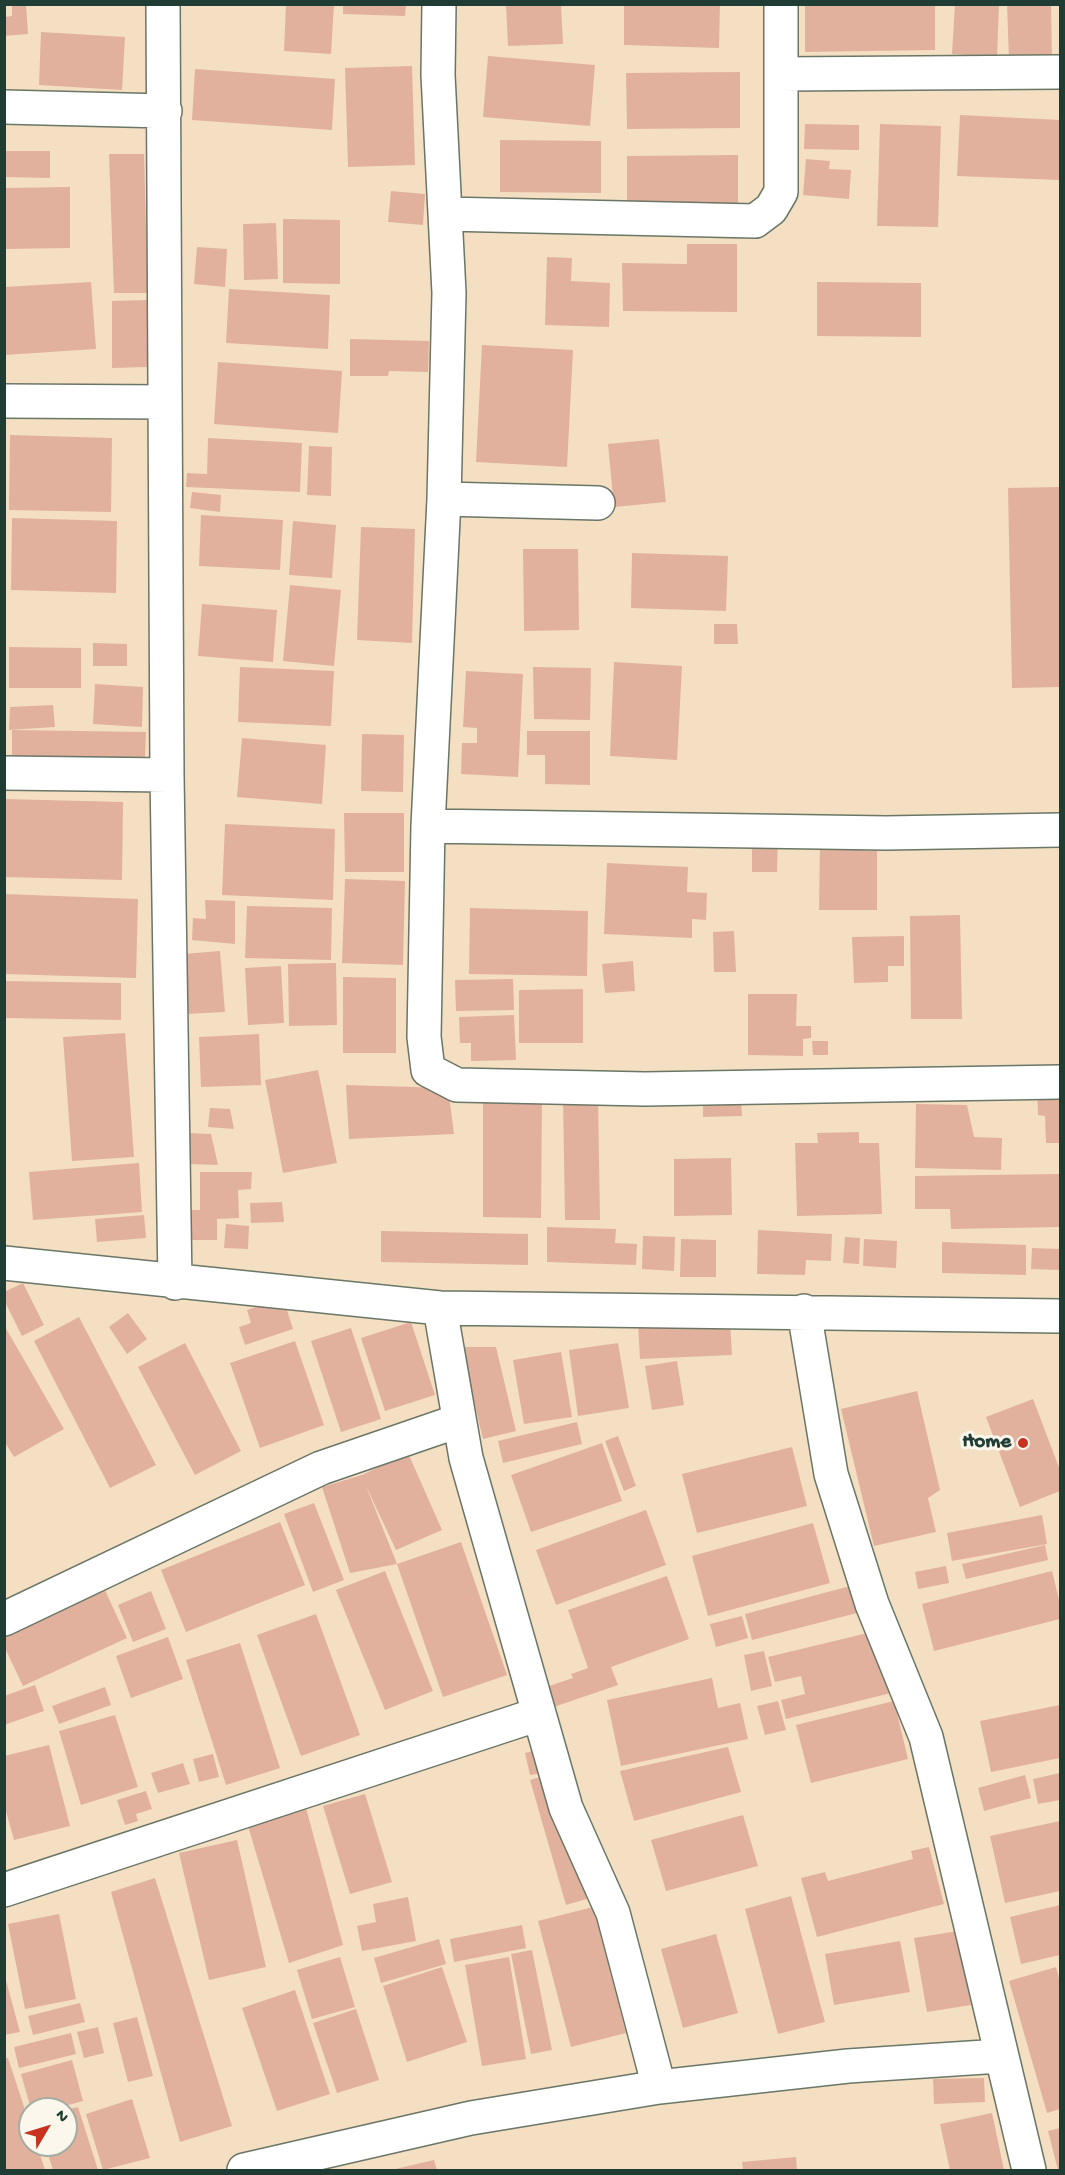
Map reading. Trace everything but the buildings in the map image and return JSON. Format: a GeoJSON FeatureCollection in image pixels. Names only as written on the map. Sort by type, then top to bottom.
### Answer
{"type":"FeatureCollection","features":[{"type":"Feature","properties":{"kind":"street"},"geometry":{"type":"LineString","coordinates":[[163,4],[167,775],[175,1283]]}},
{"type":"Feature","properties":{"kind":"street"},"geometry":{"type":"LineString","coordinates":[[438,4],[438,75],[449,293],[444,499],[428,826],[424,1037],[428,1070],[457,1085],[645,1089],[1060,1082]]}},
{"type":"Feature","properties":{"kind":"street"},"geometry":{"type":"LineString","coordinates":[[446,214],[755,221],[771,208],[781,192],[781,4]]}},
{"type":"Feature","properties":{"kind":"street"},"geometry":{"type":"LineString","coordinates":[[781,74],[1060,72]]}},
{"type":"Feature","properties":{"kind":"street"},"geometry":{"type":"LineString","coordinates":[[4,107],[165,111]]}},
{"type":"Feature","properties":{"kind":"street"},"geometry":{"type":"LineString","coordinates":[[4,400],[165,402]]}},
{"type":"Feature","properties":{"kind":"street"},"geometry":{"type":"LineString","coordinates":[[444,499],[598,503]]}},
{"type":"Feature","properties":{"kind":"street"},"geometry":{"type":"LineString","coordinates":[[4,773],[167,775]]}},
{"type":"Feature","properties":{"kind":"street"},"geometry":{"type":"LineString","coordinates":[[428,826],[886,833],[1060,830]]}},
{"type":"Feature","properties":{"kind":"street"},"geometry":{"type":"LineString","coordinates":[[4,1263],[175,1283],[440,1308],[1060,1316]]}},
{"type":"Feature","properties":{"kind":"street"},"geometry":{"type":"LineString","coordinates":[[440,1308],[466,1458],[566,1808],[613,1913],[659,2087]]}},
{"type":"Feature","properties":{"kind":"street"},"geometry":{"type":"LineString","coordinates":[[804,1311],[831,1474],[872,1604],[926,1737],[1000,2056],[1029,2170]]}},
{"type":"Feature","properties":{"kind":"street"},"geometry":{"type":"LineString","coordinates":[[4,1619],[321,1468],[458,1420]]}},
{"type":"Feature","properties":{"kind":"street"},"geometry":{"type":"LineString","coordinates":[[4,1890],[539,1714]]}},
{"type":"Feature","properties":{"kind":"street"},"geometry":{"type":"LineString","coordinates":[[244,2170],[307,2163],[471,2118],[659,2087],[848,2066],[1000,2056]]}},
{"type":"Feature","properties":{"kind":"place","name":"Home"},"geometry":{"type":"Point","coordinates":[1023,1443]}}]}
